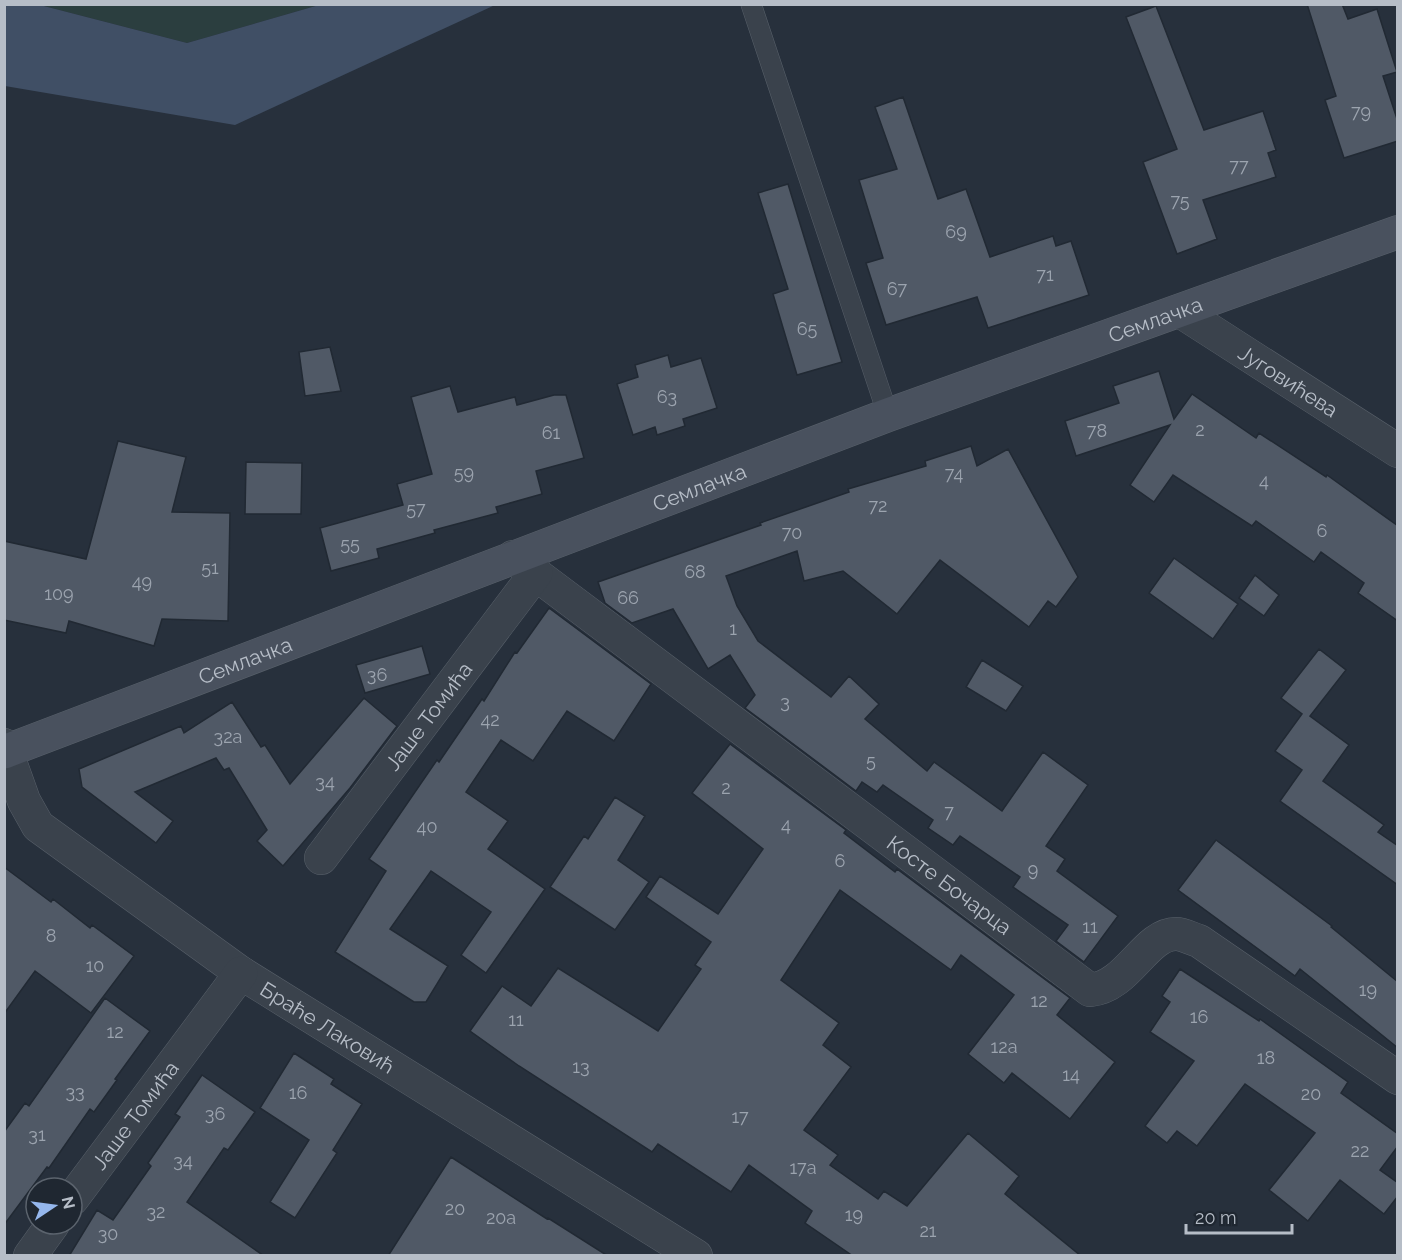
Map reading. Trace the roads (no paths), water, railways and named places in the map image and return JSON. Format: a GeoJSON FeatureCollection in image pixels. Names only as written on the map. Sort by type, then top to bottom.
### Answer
{"type":"FeatureCollection","features":[{"type":"Feature","properties":{"kind":"main road","name":"Семлачка"},"geometry":{"type":"LineString","coordinates":[[5,749],[525,565],[888,415],[1398,232]]}},
{"type":"Feature","properties":{"kind":"street","name":"Југовићева"},"geometry":{"type":"LineString","coordinates":[[1180,311],[1398,451]]}},
{"type":"Feature","properties":{"kind":"street","name":"Јаше Томића"},"geometry":{"type":"LineString","coordinates":[[321,858],[525,565]]}},
{"type":"Feature","properties":{"kind":"street","name":"Косте Бочарца"},"geometry":{"type":"LineString","coordinates":[[525,565],[1090,990],[1102,989],[1113,983],[1161,937],[1177,934],[1199,941],[1398,1078]]}},
{"type":"Feature","properties":{"kind":"street","name":"Браће Лаковић"},"geometry":{"type":"LineString","coordinates":[[5,749],[24,801],[39,826],[241,973],[696,1256]]}},
{"type":"Feature","properties":{"kind":"street","name":"Јаше Томића"},"geometry":{"type":"LineString","coordinates":[[84,1183],[241,973]]}},
{"type":"Feature","properties":{"kind":"street"},"geometry":{"type":"LineString","coordinates":[[30,1256],[45,1236]]}},
{"type":"Feature","properties":{"kind":"lane"},"geometry":{"type":"LineString","coordinates":[[751,4],[888,415]]}},
{"type":"Feature","properties":{"kind":"water"},"geometry":{"type":"Polygon","coordinates":[[[4,5],[40,5],[187,43],[319,5],[495,5],[235,125],[5,86],[4,5]]]}}]}
